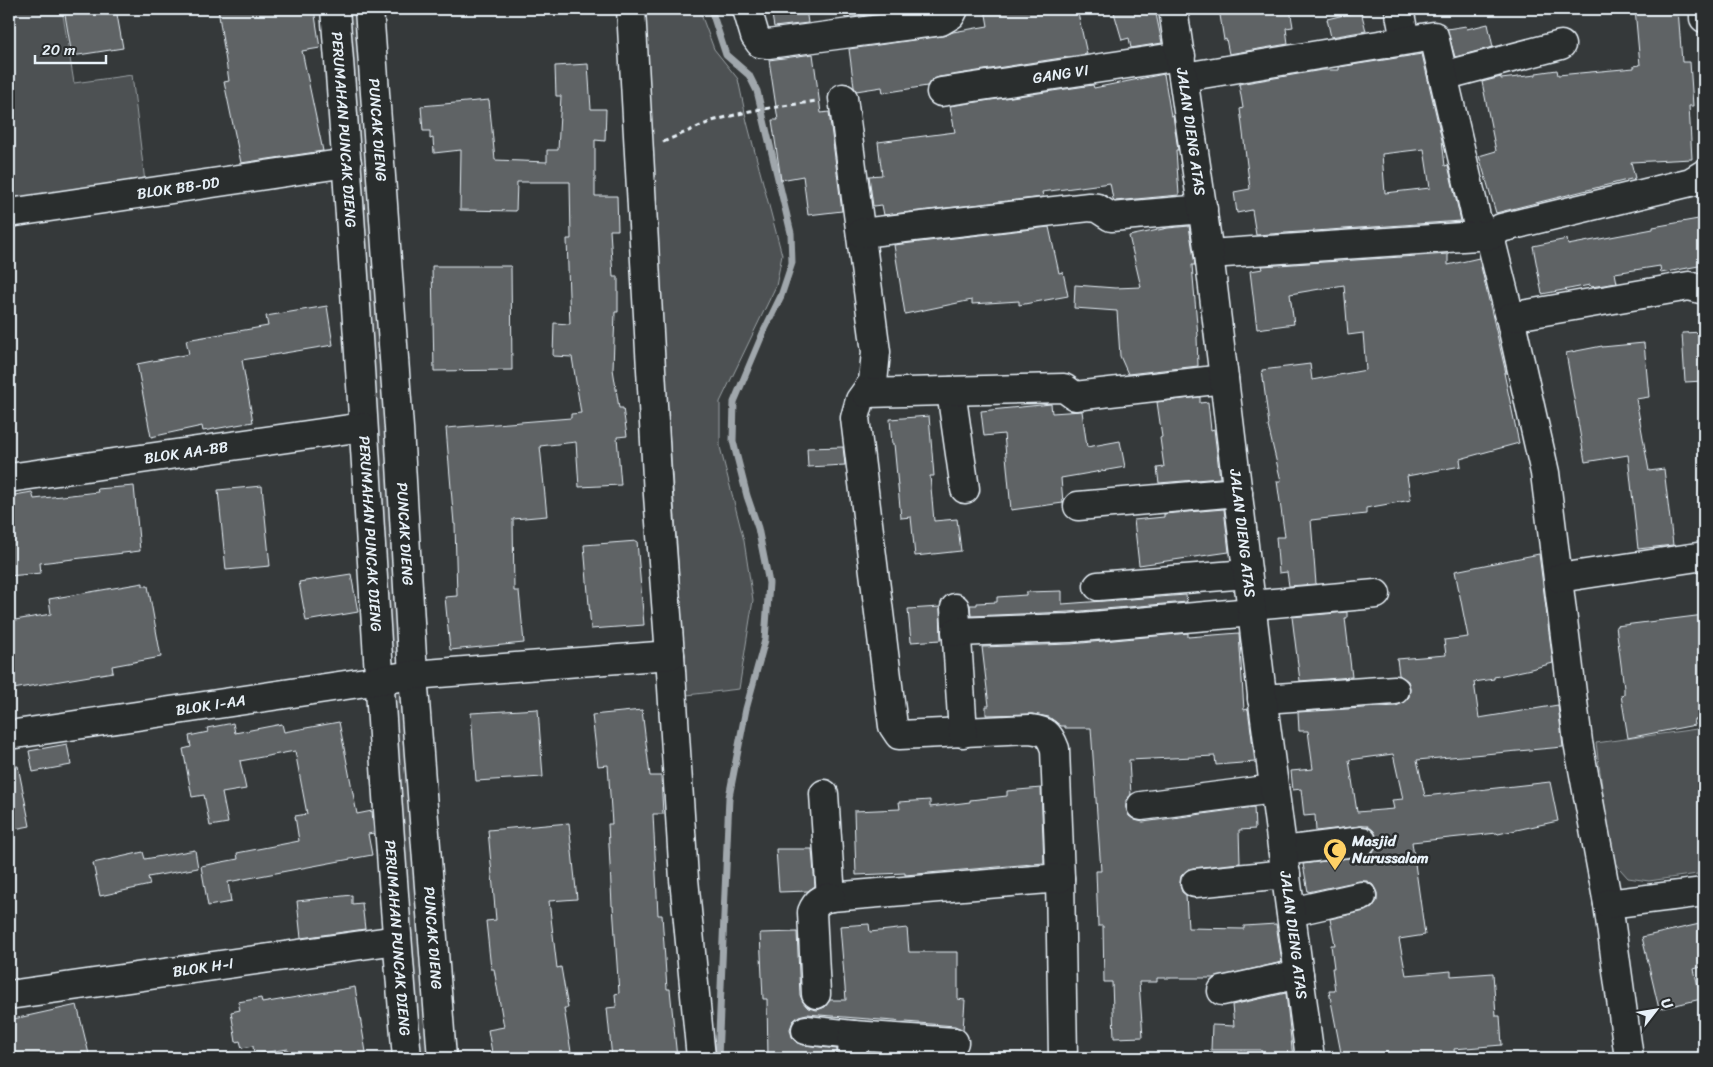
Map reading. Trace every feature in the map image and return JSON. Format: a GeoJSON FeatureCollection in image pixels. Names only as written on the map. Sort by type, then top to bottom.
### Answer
{"type":"FeatureCollection","features":[{"type":"Feature","properties":{"kind":"street","name":"PERUMAHAN PUNCAK DIENG"},"geometry":{"type":"LineString","coordinates":[[335,9],[347,163],[378,680],[407,1058]]}},
{"type":"Feature","properties":{"kind":"street","name":"PUNCAK DIENG"},"geometry":{"type":"LineString","coordinates":[[369,9],[399,428],[413,675],[442,1058]]}},
{"type":"Feature","properties":{"kind":"street"},"geometry":{"type":"LineString","coordinates":[[631,9],[658,494],[684,880],[701,1058]]}},
{"type":"Feature","properties":{"kind":"street"},"geometry":{"type":"LineString","coordinates":[[747,9],[755,36],[760,43],[768,44],[941,21],[951,14],[954,9]]}},
{"type":"Feature","properties":{"kind":"street","name":"JALAN DIENG ATAS"},"geometry":{"type":"LineString","coordinates":[[1173,9],[1209,254],[1262,700],[1292,912],[1310,1058]]}},
{"type":"Feature","properties":{"kind":"street"},"geometry":{"type":"LineString","coordinates":[[1399,9],[1405,40]]}},
{"type":"Feature","properties":{"kind":"street"},"geometry":{"type":"LineString","coordinates":[[1704,9],[1704,18]]}},
{"type":"Feature","properties":{"kind":"street","name":"GANG VI"},"geometry":{"type":"LineString","coordinates":[[941,92],[1434,36],[1443,76]]}},
{"type":"Feature","properties":{"kind":"street"},"geometry":{"type":"LineString","coordinates":[[1492,235],[1481,227],[1477,221],[1443,76],[1561,45]]}},
{"type":"Feature","properties":{"kind":"street"},"geometry":{"type":"LineString","coordinates":[[843,98],[876,352],[873,382],[860,400],[855,418],[893,726],[899,736],[1030,729],[1042,731],[1051,737],[1054,749],[1060,878],[1063,1058]]}},
{"type":"Feature","properties":{"kind":"street","name":"BLOK BB-DD"},"geometry":{"type":"LineString","coordinates":[[9,213],[347,163]]}},
{"type":"Feature","properties":{"kind":"street"},"geometry":{"type":"LineString","coordinates":[[1209,254],[1492,235],[1500,228],[1691,182],[1704,174]]}},
{"type":"Feature","properties":{"kind":"street"},"geometry":{"type":"LineString","coordinates":[[860,233],[1089,207],[1096,208],[1111,218],[1203,209]]}},
{"type":"Feature","properties":{"kind":"street"},"geometry":{"type":"LineString","coordinates":[[1492,235],[1492,245],[1545,473],[1579,748],[1608,904],[1629,1058]]}},
{"type":"Feature","properties":{"kind":"street"},"geometry":{"type":"LineString","coordinates":[[1510,317],[1688,286],[1704,290]]}},
{"type":"Feature","properties":{"kind":"street"},"geometry":{"type":"LineString","coordinates":[[866,393],[1064,388],[1075,396],[1224,378]]}},
{"type":"Feature","properties":{"kind":"street"},"geometry":{"type":"LineString","coordinates":[[950,391],[965,489]]}},
{"type":"Feature","properties":{"kind":"street","name":"BLOK AA-BB"},"geometry":{"type":"LineString","coordinates":[[9,478],[363,427]]}},
{"type":"Feature","properties":{"kind":"street"},"geometry":{"type":"LineString","coordinates":[[1078,506],[1238,492]]}},
{"type":"Feature","properties":{"kind":"street"},"geometry":{"type":"LineString","coordinates":[[1559,578],[1704,556]]}},
{"type":"Feature","properties":{"kind":"street"},"geometry":{"type":"LineString","coordinates":[[1098,586],[1247,574]]}},
{"type":"Feature","properties":{"kind":"street"},"geometry":{"type":"LineString","coordinates":[[963,733],[956,620],[1070,628],[1376,594]]}},
{"type":"Feature","properties":{"kind":"street","name":"BLOK I-AA"},"geometry":{"type":"LineString","coordinates":[[9,735],[413,675],[670,655]]}},
{"type":"Feature","properties":{"kind":"street"},"geometry":{"type":"LineString","coordinates":[[1262,700],[1395,690]]}},
{"type":"Feature","properties":{"kind":"street"},"geometry":{"type":"LineString","coordinates":[[1141,806],[1274,789]]}},
{"type":"Feature","properties":{"kind":"street"},"geometry":{"type":"LineString","coordinates":[[824,794],[831,897]]}},
{"type":"Feature","properties":{"kind":"street"},"geometry":{"type":"LineString","coordinates":[[1195,883],[1285,862],[1362,841]]}},
{"type":"Feature","properties":{"kind":"street"},"geometry":{"type":"LineString","coordinates":[[816,994],[812,912],[815,904],[823,899],[1060,878]]}},
{"type":"Feature","properties":{"kind":"street"},"geometry":{"type":"LineString","coordinates":[[1608,904],[1704,892]]}},
{"type":"Feature","properties":{"kind":"street"},"geometry":{"type":"LineString","coordinates":[[1292,912],[1362,896]]}},
{"type":"Feature","properties":{"kind":"street","name":"BLOK H-I"},"geometry":{"type":"LineString","coordinates":[[9,995],[397,940]]}},
{"type":"Feature","properties":{"kind":"street"},"geometry":{"type":"LineString","coordinates":[[1222,991],[1299,974]]}},
{"type":"Feature","properties":{"kind":"street"},"geometry":{"type":"LineString","coordinates":[[806,1030],[852,1046],[954,1042]]}},
{"type":"Feature","properties":{"kind":"path"},"geometry":{"type":"LineString","coordinates":[[640,153],[712,120],[750,111],[843,98]]}},
{"type":"Feature","properties":{"kind":"shaded area"},"geometry":{"type":"Polygon","coordinates":[[[9,9],[62,9],[74,83],[132,75],[145,182],[9,200],[9,9]]]}},
{"type":"Feature","properties":{"kind":"shaded area"},"geometry":{"type":"Polygon","coordinates":[[[346,9],[357,9],[400,643],[399,649],[395,652],[391,652],[346,9]]]}},
{"type":"Feature","properties":{"kind":"shaded area"},"geometry":{"type":"Polygon","coordinates":[[[641,9],[699,9],[714,49],[738,79],[747,122],[782,255],[776,286],[720,402],[720,447],[744,541],[753,600],[739,689],[687,695],[641,9]]]}},
{"type":"Feature","properties":{"kind":"shaded area"},"geometry":{"type":"Polygon","coordinates":[[[390,689],[402,689],[430,1058],[415,1058],[390,689]]]}},
{"type":"Feature","properties":{"kind":"shaded area"},"geometry":{"type":"Polygon","coordinates":[[[1704,728],[1704,873],[1649,881],[1628,878],[1612,860],[1596,743],[1704,728]]]}},
{"type":"Feature","properties":{"kind":"building"},"geometry":{"type":"Polygon","coordinates":[[[64,9],[116,9],[123,48],[72,56],[64,9]]]}},
{"type":"Feature","properties":{"kind":"building"},"geometry":{"type":"Polygon","coordinates":[[[218,9],[314,9],[320,48],[302,51],[323,151],[241,163],[224,82],[229,81],[218,9]]]}},
{"type":"Feature","properties":{"kind":"building"},"geometry":{"type":"Polygon","coordinates":[[[771,9],[806,9],[808,23],[774,27],[771,9]]]}},
{"type":"Feature","properties":{"kind":"building"},"geometry":{"type":"Polygon","coordinates":[[[844,9],[915,9],[845,18],[844,9]]]}},
{"type":"Feature","properties":{"kind":"building"},"geometry":{"type":"Polygon","coordinates":[[[985,9],[1077,9],[1087,54],[939,77],[932,80],[927,86],[883,93],[882,87],[856,91],[849,49],[943,36],[953,32],[988,26],[985,9]]]}},
{"type":"Feature","properties":{"kind":"building"},"geometry":{"type":"Polygon","coordinates":[[[1113,9],[1155,9],[1162,43],[1131,48],[1129,38],[1122,40],[1113,9]]]}},
{"type":"Feature","properties":{"kind":"building"},"geometry":{"type":"Polygon","coordinates":[[[1219,9],[1290,9],[1293,27],[1286,28],[1288,44],[1229,54],[1226,39],[1224,40],[1219,9]]]}},
{"type":"Feature","properties":{"kind":"building"},"geometry":{"type":"Polygon","coordinates":[[[1635,9],[1678,9],[1682,62],[1690,62],[1693,106],[1689,106],[1692,159],[1631,162],[1635,178],[1496,213],[1479,156],[1496,151],[1482,82],[1501,77],[1501,79],[1536,75],[1536,73],[1557,70],[1558,75],[1634,68],[1634,66],[1640,65],[1635,9]]]}},
{"type":"Feature","properties":{"kind":"building"},"geometry":{"type":"Polygon","coordinates":[[[1361,11],[1366,31],[1331,37],[1327,19],[1361,11]]]}},
{"type":"Feature","properties":{"kind":"building"},"geometry":{"type":"Polygon","coordinates":[[[1488,24],[1493,47],[1455,57],[1447,29],[1466,26],[1467,29],[1488,24]]]}},
{"type":"Feature","properties":{"kind":"building"},"geometry":{"type":"Polygon","coordinates":[[[813,54],[821,113],[829,112],[842,211],[808,215],[803,176],[781,180],[772,120],[778,120],[769,60],[813,54]]]}},
{"type":"Feature","properties":{"kind":"building"},"geometry":{"type":"Polygon","coordinates":[[[1422,54],[1442,140],[1445,166],[1448,165],[1461,221],[1256,235],[1252,210],[1237,213],[1234,192],[1250,189],[1240,109],[1243,108],[1239,84],[1322,70],[1339,70],[1339,67],[1422,54]],[[1424,149],[1382,154],[1385,193],[1430,188],[1424,149]]]}},
{"type":"Feature","properties":{"kind":"building"},"geometry":{"type":"Polygon","coordinates":[[[588,64],[591,109],[606,109],[605,141],[595,140],[595,196],[617,196],[618,230],[610,230],[613,277],[618,277],[618,312],[615,312],[613,369],[619,408],[623,408],[627,436],[617,437],[621,485],[579,487],[576,442],[540,446],[547,516],[513,519],[514,591],[519,591],[524,643],[450,650],[445,597],[457,596],[455,524],[446,428],[571,418],[571,414],[581,413],[572,357],[553,356],[554,323],[570,324],[567,239],[571,239],[570,182],[517,182],[516,211],[460,210],[461,150],[434,153],[433,138],[430,139],[430,131],[423,131],[421,106],[489,100],[495,160],[547,162],[547,150],[558,150],[561,96],[556,96],[555,66],[588,64]]]}},
{"type":"Feature","properties":{"kind":"building"},"geometry":{"type":"Polygon","coordinates":[[[1164,74],[1178,150],[1176,150],[1179,195],[1115,201],[1110,183],[1042,192],[1043,197],[884,215],[882,205],[873,206],[869,176],[882,175],[878,142],[955,132],[950,106],[1093,85],[1094,88],[1164,74]]]}},
{"type":"Feature","properties":{"kind":"building"},"geometry":{"type":"Polygon","coordinates":[[[1704,218],[1704,265],[1661,273],[1660,266],[1615,273],[1617,283],[1591,287],[1590,285],[1542,294],[1533,246],[1567,239],[1568,245],[1704,218]]]}},
{"type":"Feature","properties":{"kind":"building"},"geometry":{"type":"Polygon","coordinates":[[[1189,226],[1195,265],[1192,265],[1198,336],[1198,366],[1128,374],[1120,356],[1117,311],[1074,308],[1075,285],[1115,288],[1141,287],[1129,236],[1189,226]]]}},
{"type":"Feature","properties":{"kind":"building"},"geometry":{"type":"Polygon","coordinates":[[[1049,227],[1059,273],[1063,272],[1068,296],[1019,305],[1019,301],[972,304],[972,300],[905,314],[894,245],[1049,227]]]}},
{"type":"Feature","properties":{"kind":"building"},"geometry":{"type":"Polygon","coordinates":[[[1448,254],[1448,265],[1479,258],[1506,373],[1504,373],[1519,443],[1460,459],[1461,466],[1407,476],[1411,500],[1366,508],[1366,514],[1311,520],[1316,584],[1289,586],[1287,572],[1279,573],[1276,537],[1285,537],[1277,481],[1281,481],[1268,426],[1262,370],[1310,364],[1312,380],[1366,370],[1363,333],[1348,335],[1344,285],[1290,294],[1294,324],[1257,329],[1250,271],[1263,269],[1262,266],[1448,254]]]}},
{"type":"Feature","properties":{"kind":"building"},"geometry":{"type":"Polygon","coordinates":[[[432,266],[511,266],[512,370],[434,371],[432,266]]]}},
{"type":"Feature","properties":{"kind":"building"},"geometry":{"type":"Polygon","coordinates":[[[327,306],[333,345],[242,360],[253,422],[203,431],[202,426],[151,437],[137,364],[189,354],[186,340],[268,326],[266,316],[327,306]]]}},
{"type":"Feature","properties":{"kind":"building"},"geometry":{"type":"Polygon","coordinates":[[[1704,332],[1704,381],[1685,382],[1682,333],[1704,332]]]}},
{"type":"Feature","properties":{"kind":"building"},"geometry":{"type":"Polygon","coordinates":[[[1644,343],[1649,397],[1636,399],[1649,471],[1664,469],[1673,545],[1638,549],[1628,455],[1585,462],[1566,353],[1602,346],[1644,343]]]}},
{"type":"Feature","properties":{"kind":"building"},"geometry":{"type":"Polygon","coordinates":[[[1200,397],[1200,403],[1208,402],[1211,430],[1214,429],[1220,478],[1159,483],[1157,468],[1164,467],[1157,402],[1200,397]]]}},
{"type":"Feature","properties":{"kind":"building"},"geometry":{"type":"Polygon","coordinates":[[[1051,404],[1052,413],[1082,411],[1087,447],[1120,441],[1125,467],[1061,478],[1063,503],[1011,510],[1004,434],[984,436],[981,411],[1051,404]]]}},
{"type":"Feature","properties":{"kind":"building"},"geometry":{"type":"Polygon","coordinates":[[[929,416],[934,476],[930,476],[934,521],[957,519],[961,551],[915,556],[911,517],[901,518],[890,419],[929,416]]]}},
{"type":"Feature","properties":{"kind":"building"},"geometry":{"type":"Polygon","coordinates":[[[843,447],[845,465],[808,467],[807,448],[843,447]]]}},
{"type":"Feature","properties":{"kind":"building"},"geometry":{"type":"Polygon","coordinates":[[[134,486],[140,551],[40,563],[41,573],[9,576],[9,496],[32,492],[34,499],[98,492],[97,489],[134,486]]]}},
{"type":"Feature","properties":{"kind":"building"},"geometry":{"type":"Polygon","coordinates":[[[262,486],[270,566],[226,570],[218,490],[262,486]]]}},
{"type":"Feature","properties":{"kind":"building"},"geometry":{"type":"Polygon","coordinates":[[[1224,509],[1229,552],[1139,565],[1134,520],[1164,517],[1164,514],[1224,509]]]}},
{"type":"Feature","properties":{"kind":"building"},"geometry":{"type":"Polygon","coordinates":[[[637,541],[644,625],[591,629],[584,545],[637,541]]]}},
{"type":"Feature","properties":{"kind":"building"},"geometry":{"type":"Polygon","coordinates":[[[1539,554],[1553,663],[1494,677],[1494,679],[1474,682],[1479,718],[1558,705],[1563,747],[1417,760],[1425,796],[1550,782],[1558,821],[1498,834],[1412,842],[1425,935],[1399,939],[1406,975],[1451,971],[1451,976],[1493,973],[1496,1016],[1500,1016],[1502,1045],[1454,1049],[1455,1058],[1342,1058],[1329,991],[1335,991],[1331,945],[1335,945],[1330,919],[1372,908],[1377,901],[1377,893],[1373,885],[1367,881],[1308,892],[1303,864],[1364,856],[1372,853],[1378,840],[1374,831],[1368,826],[1316,831],[1315,815],[1304,816],[1301,789],[1293,790],[1291,771],[1313,769],[1308,731],[1299,731],[1298,712],[1396,706],[1403,703],[1409,697],[1410,688],[1408,681],[1399,675],[1397,659],[1446,655],[1444,640],[1468,637],[1455,571],[1539,554]],[[1393,754],[1349,760],[1357,812],[1394,809],[1392,800],[1403,799],[1393,754]]]}},
{"type":"Feature","properties":{"kind":"building"},"geometry":{"type":"Polygon","coordinates":[[[351,574],[358,612],[306,621],[299,582],[351,574]]]}},
{"type":"Feature","properties":{"kind":"building"},"geometry":{"type":"Polygon","coordinates":[[[143,583],[143,586],[148,586],[161,657],[112,666],[113,672],[13,689],[9,660],[9,621],[51,614],[49,599],[143,583]]]}},
{"type":"Feature","properties":{"kind":"building"},"geometry":{"type":"Polygon","coordinates":[[[1062,591],[1062,604],[1186,595],[1187,602],[1069,612],[971,616],[970,605],[997,602],[997,597],[1026,595],[1026,592],[1062,591]]]}},
{"type":"Feature","properties":{"kind":"building"},"geometry":{"type":"Polygon","coordinates":[[[940,607],[941,640],[911,642],[908,609],[940,607]]]}},
{"type":"Feature","properties":{"kind":"building"},"geometry":{"type":"Polygon","coordinates":[[[1347,612],[1347,618],[1345,618],[1352,677],[1300,681],[1292,617],[1347,612]]]}},
{"type":"Feature","properties":{"kind":"building"},"geometry":{"type":"Polygon","coordinates":[[[1704,615],[1704,719],[1694,720],[1695,725],[1628,738],[1621,695],[1624,694],[1624,688],[1616,626],[1704,615]]]}},
{"type":"Feature","properties":{"kind":"building"},"geometry":{"type":"Polygon","coordinates":[[[1188,633],[1188,637],[1239,633],[1244,710],[1248,709],[1255,762],[1216,765],[1215,756],[1129,760],[1131,795],[1126,800],[1126,808],[1129,816],[1143,822],[1254,807],[1255,829],[1239,830],[1240,863],[1193,868],[1181,876],[1180,885],[1182,892],[1186,895],[1188,928],[1244,929],[1244,926],[1276,924],[1282,962],[1214,978],[1157,978],[1157,982],[1139,982],[1143,1037],[1114,1038],[1112,982],[1104,982],[1103,926],[1098,926],[1096,871],[1101,871],[1091,728],[1065,728],[1065,726],[1061,726],[1049,717],[1032,714],[986,715],[986,706],[989,706],[982,647],[1071,644],[1188,633]]]}},
{"type":"Feature","properties":{"kind":"building"},"geometry":{"type":"Polygon","coordinates":[[[538,709],[543,777],[476,781],[471,713],[538,709]]]}},
{"type":"Feature","properties":{"kind":"building"},"geometry":{"type":"Polygon","coordinates":[[[642,710],[650,776],[661,776],[663,814],[653,814],[658,915],[662,915],[667,989],[670,989],[677,1058],[612,1058],[607,1008],[616,1007],[615,994],[619,993],[608,824],[612,824],[608,765],[598,766],[592,715],[642,710]]]}},
{"type":"Feature","properties":{"kind":"building"},"geometry":{"type":"Polygon","coordinates":[[[339,722],[357,814],[372,811],[374,833],[368,834],[372,855],[228,882],[231,902],[208,906],[201,866],[238,859],[237,853],[299,841],[295,816],[307,814],[295,751],[240,761],[246,789],[222,793],[228,823],[210,826],[204,795],[192,797],[183,749],[191,747],[189,736],[208,732],[207,728],[233,723],[235,733],[282,724],[284,732],[339,722]]]}},
{"type":"Feature","properties":{"kind":"building"},"geometry":{"type":"Polygon","coordinates":[[[67,744],[71,765],[33,772],[29,751],[67,744]]]}},
{"type":"Feature","properties":{"kind":"building"},"geometry":{"type":"Polygon","coordinates":[[[18,766],[30,826],[9,830],[9,767],[18,766]]]}},
{"type":"Feature","properties":{"kind":"building"},"geometry":{"type":"Polygon","coordinates":[[[1041,788],[1044,863],[905,875],[905,873],[856,875],[854,811],[900,809],[899,802],[930,800],[930,807],[1007,796],[1007,791],[1041,788]]]}},
{"type":"Feature","properties":{"kind":"building"},"geometry":{"type":"Polygon","coordinates":[[[569,823],[577,899],[549,901],[557,968],[561,967],[568,1008],[564,1008],[572,1058],[493,1058],[488,1030],[504,1027],[494,969],[491,969],[486,921],[496,920],[488,830],[569,823]]]}},
{"type":"Feature","properties":{"kind":"building"},"geometry":{"type":"Polygon","coordinates":[[[776,849],[812,849],[815,886],[808,891],[779,892],[776,849]]]}},
{"type":"Feature","properties":{"kind":"building"},"geometry":{"type":"Polygon","coordinates":[[[195,850],[198,868],[148,877],[150,885],[100,896],[93,863],[143,852],[145,859],[195,850]]]}},
{"type":"Feature","properties":{"kind":"building"},"geometry":{"type":"Polygon","coordinates":[[[352,895],[352,904],[362,903],[365,929],[301,938],[297,901],[352,895]]]}},
{"type":"Feature","properties":{"kind":"building"},"geometry":{"type":"Polygon","coordinates":[[[1704,923],[1704,966],[1694,969],[1701,999],[1659,1009],[1642,937],[1704,923]]]}},
{"type":"Feature","properties":{"kind":"building"},"geometry":{"type":"Polygon","coordinates":[[[869,924],[870,932],[907,928],[909,952],[958,952],[958,999],[965,1000],[963,1030],[955,1026],[807,1014],[799,1016],[793,1021],[790,1029],[792,1037],[797,1043],[804,1045],[837,1049],[837,1058],[768,1058],[767,999],[763,999],[760,933],[797,932],[800,995],[808,1008],[817,1010],[825,1007],[830,1000],[846,1000],[840,926],[869,924]]]}},
{"type":"Feature","properties":{"kind":"building"},"geometry":{"type":"Polygon","coordinates":[[[355,987],[367,1058],[289,1058],[288,1049],[254,1054],[253,1046],[242,1048],[240,1041],[236,1042],[231,1012],[240,1010],[238,1002],[261,998],[262,1003],[355,987]]]}},
{"type":"Feature","properties":{"kind":"building"},"geometry":{"type":"Polygon","coordinates":[[[1286,993],[1293,1058],[1262,1058],[1261,1050],[1211,1050],[1212,1025],[1234,1026],[1232,1005],[1286,993]]]}},
{"type":"Feature","properties":{"kind":"building"},"geometry":{"type":"Polygon","coordinates":[[[77,1005],[90,1058],[9,1058],[9,1020],[77,1005]]]}},
{"type":"Feature","properties":{"kind":"waterway"},"geometry":{"type":"LineString","coordinates":[[711,9],[726,55],[749,75],[757,91],[791,233],[792,263],[781,296],[734,402],[733,441],[747,496],[758,528],[769,583],[765,640],[746,709],[729,797],[718,1058]]}},
{"type":"Feature","properties":{"kind":"place","name":"Masjid Nurussalam"},"geometry":{"type":"Point","coordinates":[1335,871]}}]}
